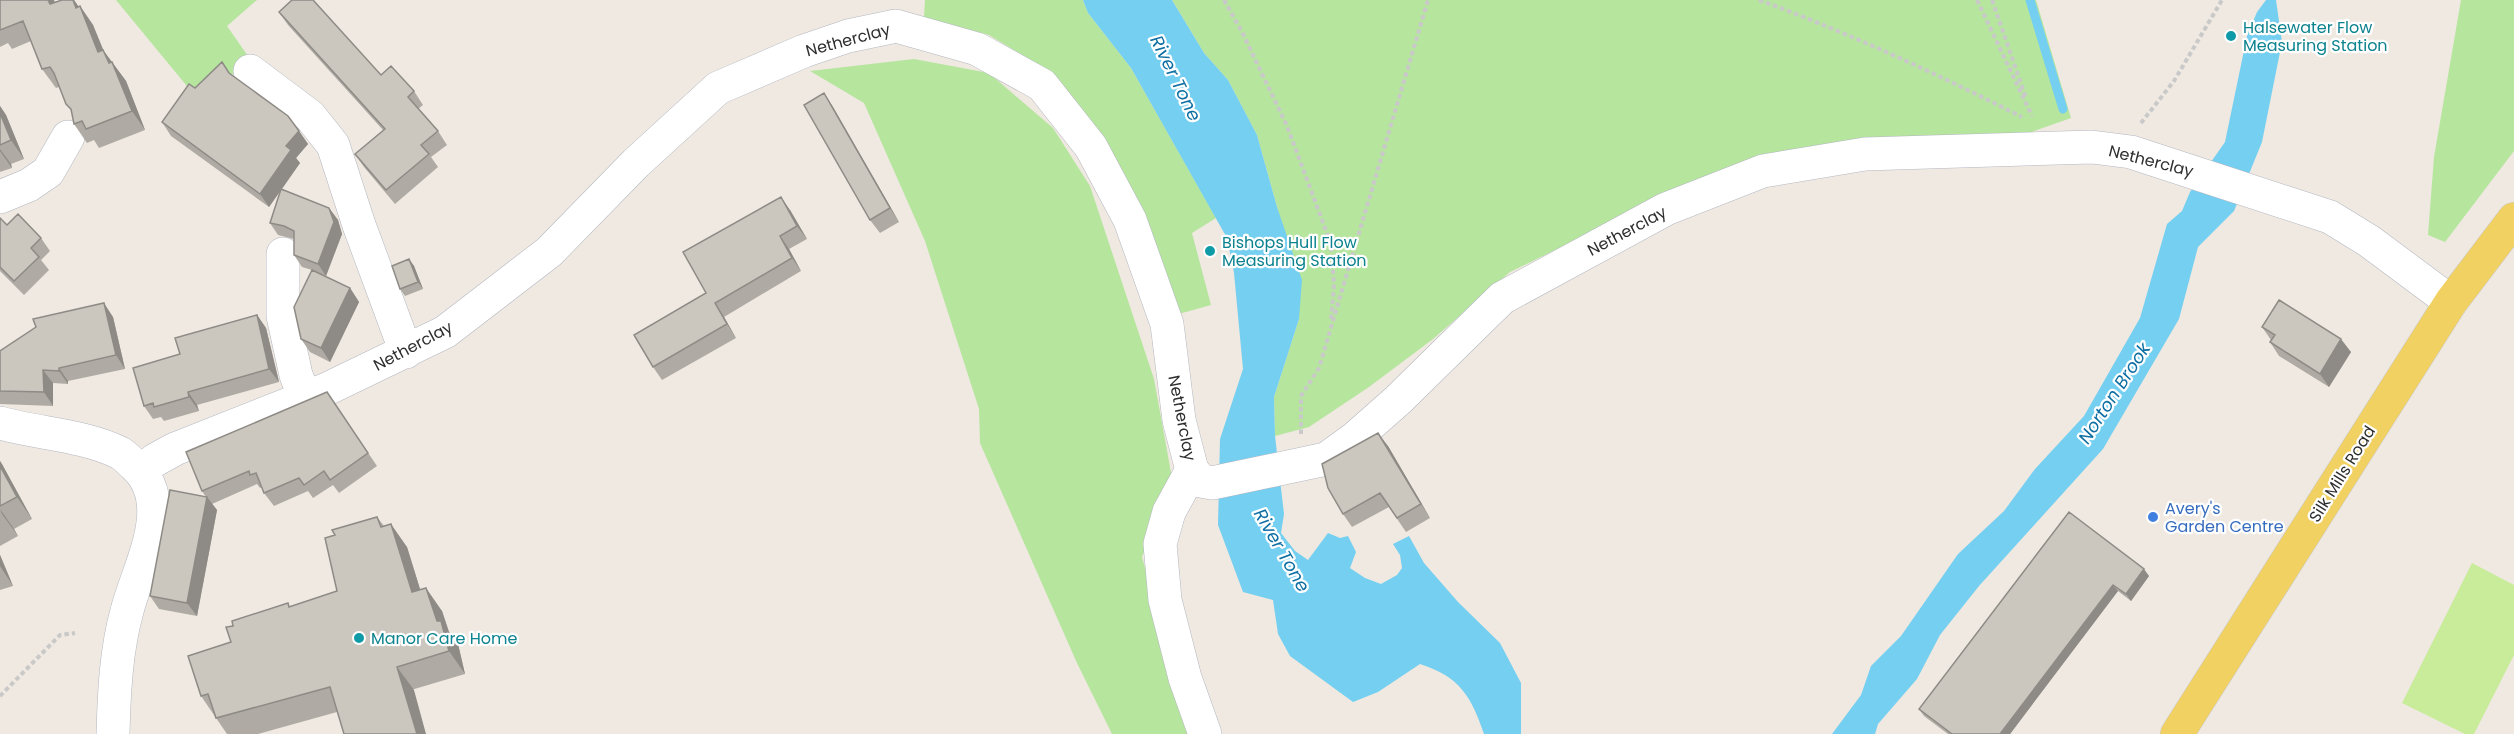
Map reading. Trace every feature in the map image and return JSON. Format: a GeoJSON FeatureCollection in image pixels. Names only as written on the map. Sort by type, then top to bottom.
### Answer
{"type":"FeatureCollection","features":[{"type":"Feature","properties":{"kind":"main road","name":"Silk Mills Road"},"geometry":{"type":"LineString","coordinates":[[2177,734],[2451,302],[2514,219]]}},
{"type":"Feature","properties":{"kind":"street","name":"Netherclay"},"geometry":{"type":"LineString","coordinates":[[141,471],[175,448],[305,399],[445,332],[549,252],[636,163],[718,88],[804,51],[848,36],[896,26],[977,49],[1041,86],[1091,147],[1130,220],[1167,324],[1179,420],[1202,477],[1295,467],[1326,459],[1355,438],[1398,400],[1502,298],[1666,209],[1763,171],[1865,154],[2092,147],[2131,152],[2330,217],[2369,241],[2451,302]]}},
{"type":"Feature","properties":{"kind":"street"},"geometry":{"type":"LineString","coordinates":[[250,71],[310,116],[333,145],[359,225],[406,352]]}},
{"type":"Feature","properties":{"kind":"street"},"geometry":{"type":"LineString","coordinates":[[0,196],[28,185],[48,172],[68,137]]}},
{"type":"Feature","properties":{"kind":"street"},"geometry":{"type":"LineString","coordinates":[[283,254],[283,316],[296,375],[305,399]]}},
{"type":"Feature","properties":{"kind":"street"},"geometry":{"type":"LineString","coordinates":[[0,423],[85,442],[121,454],[141,471],[152,491],[155,511],[145,556],[126,612],[117,674],[113,734]]}},
{"type":"Feature","properties":{"kind":"street"},"geometry":{"type":"LineString","coordinates":[[1202,477],[1169,512],[1160,544],[1165,600],[1185,678],[1205,734]]}},
{"type":"Feature","properties":{"kind":"path"},"geometry":{"type":"LineString","coordinates":[[1224,0],[1287,126],[1331,244],[1334,284],[1330,331]]}},
{"type":"Feature","properties":{"kind":"path"},"geometry":{"type":"LineString","coordinates":[[1295,467],[1301,430],[1301,396],[1319,368],[1428,0]]}},
{"type":"Feature","properties":{"kind":"path"},"geometry":{"type":"LineString","coordinates":[[1759,0],[1797,14],[1970,90],[2036,124],[1977,0]]}},
{"type":"Feature","properties":{"kind":"path"},"geometry":{"type":"LineString","coordinates":[[1992,0],[2032,116]]}},
{"type":"Feature","properties":{"kind":"path"},"geometry":{"type":"LineString","coordinates":[[2131,152],[2143,119],[2174,81],[2222,0]]}},
{"type":"Feature","properties":{"kind":"path"},"geometry":{"type":"LineString","coordinates":[[0,696],[60,634],[75,633]]}},
{"type":"Feature","properties":{"kind":"green space"},"geometry":{"type":"Polygon","coordinates":[[[116,0],[257,0],[227,26],[250,59],[221,84],[210,74],[191,91],[116,0]]]}},
{"type":"Feature","properties":{"kind":"green space"},"geometry":{"type":"Polygon","coordinates":[[[925,0],[1083,0],[1088,13],[1131,68],[1216,218],[1192,233],[1211,305],[1175,315],[1052,73],[989,35],[924,17],[925,0]]]}},
{"type":"Feature","properties":{"kind":"green space"},"geometry":{"type":"Polygon","coordinates":[[[1172,0],[2036,0],[2071,118],[2026,134],[1684,187],[1510,272],[1433,339],[1369,387],[1309,427],[1275,436],[1274,397],[1299,319],[1277,207],[1257,135],[1228,80],[1204,53],[1172,0]]]}},
{"type":"Feature","properties":{"kind":"green space"},"geometry":{"type":"Polygon","coordinates":[[[2461,0],[2514,0],[2514,151],[2445,242],[2428,235],[2434,157],[2461,0]]]}},
{"type":"Feature","properties":{"kind":"green space"},"geometry":{"type":"Polygon","coordinates":[[[914,59],[989,73],[1053,128],[1090,186],[1154,379],[1172,478],[1142,557],[1192,734],[1112,734],[1077,663],[980,443],[979,409],[925,241],[864,103],[810,71],[914,59]]]}},
{"type":"Feature","properties":{"kind":"green space"},"geometry":{"type":"Polygon","coordinates":[[[2472,563],[2514,585],[2514,655],[2474,734],[2465,734],[2402,703],[2472,563]]]}},
{"type":"Feature","properties":{"kind":"water","name":"River Tone"},"geometry":{"type":"Polygon","coordinates":[[[1083,0],[1172,0],[1204,53],[1228,80],[1257,135],[1277,207],[1302,280],[1299,319],[1274,397],[1275,436],[1284,514],[1281,533],[1295,551],[1308,560],[1328,533],[1340,538],[1348,536],[1356,552],[1350,568],[1365,578],[1381,584],[1397,575],[1402,568],[1400,555],[1393,544],[1409,536],[1424,563],[1458,602],[1500,643],[1521,683],[1521,734],[1484,734],[1469,699],[1462,690],[1445,675],[1420,664],[1378,692],[1353,702],[1290,656],[1278,634],[1273,600],[1243,592],[1218,525],[1220,439],[1243,369],[1234,273],[1227,238],[1131,68],[1088,13],[1083,0]]]}},
{"type":"Feature","properties":{"kind":"water","name":"Norton Brook"},"geometry":{"type":"Polygon","coordinates":[[[2266,0],[2276,0],[2282,42],[2262,142],[2234,211],[2198,247],[2179,319],[2103,449],[1979,586],[1940,635],[1917,679],[1878,724],[1875,734],[1832,734],[1861,695],[1871,666],[1901,636],[1958,554],[2004,511],[2035,469],[2084,416],[2140,318],[2167,224],[2182,211],[2190,192],[2225,142],[2247,36],[2257,12],[2266,0]]]}},
{"type":"Feature","properties":{"kind":"building"},"geometry":{"type":"Polygon","coordinates":[[[0,0],[48,0],[50,4],[62,0],[73,0],[76,8],[80,6],[98,52],[103,50],[109,63],[112,62],[132,111],[86,129],[82,121],[74,124],[71,109],[66,104],[54,73],[50,67],[42,69],[23,21],[0,30],[0,0]]]}},
{"type":"Feature","properties":{"kind":"building"},"geometry":{"type":"Polygon","coordinates":[[[292,0],[313,0],[381,75],[391,66],[414,91],[408,97],[438,131],[421,145],[429,154],[386,190],[355,154],[385,129],[279,12],[292,0]]]}},
{"type":"Feature","properties":{"kind":"building"},"geometry":{"type":"Polygon","coordinates":[[[222,62],[229,73],[288,116],[299,131],[286,146],[291,150],[260,194],[162,122],[189,84],[195,88],[222,62]]]}},
{"type":"Feature","properties":{"kind":"building"},"geometry":{"type":"Polygon","coordinates":[[[824,93],[890,208],[870,220],[804,105],[824,93]]]}},
{"type":"Feature","properties":{"kind":"building"},"geometry":{"type":"Polygon","coordinates":[[[0,113],[11,140],[0,145],[0,113]]]}},
{"type":"Feature","properties":{"kind":"building"},"geometry":{"type":"Polygon","coordinates":[[[281,189],[329,208],[334,222],[318,264],[294,255],[294,231],[270,223],[281,189]]]}},
{"type":"Feature","properties":{"kind":"building"},"geometry":{"type":"Polygon","coordinates":[[[781,197],[797,226],[780,236],[792,258],[715,303],[727,324],[653,367],[634,335],[706,293],[683,252],[781,197]]]}},
{"type":"Feature","properties":{"kind":"building"},"geometry":{"type":"Polygon","coordinates":[[[18,214],[41,238],[31,248],[39,257],[14,281],[0,267],[0,218],[7,225],[18,214]]]}},
{"type":"Feature","properties":{"kind":"building"},"geometry":{"type":"Polygon","coordinates":[[[409,259],[418,282],[400,289],[392,266],[409,259]]]}},
{"type":"Feature","properties":{"kind":"building"},"geometry":{"type":"Polygon","coordinates":[[[312,270],[350,288],[321,348],[301,339],[294,307],[312,270]]]}},
{"type":"Feature","properties":{"kind":"building"},"geometry":{"type":"Polygon","coordinates":[[[2279,300],[2341,339],[2320,374],[2270,342],[2275,335],[2262,327],[2279,300]]]}},
{"type":"Feature","properties":{"kind":"building"},"geometry":{"type":"Polygon","coordinates":[[[104,303],[116,355],[59,368],[59,371],[43,370],[44,392],[0,391],[0,351],[36,327],[33,319],[104,303]]]}},
{"type":"Feature","properties":{"kind":"building"},"geometry":{"type":"Polygon","coordinates":[[[257,315],[269,369],[188,392],[189,397],[154,407],[153,403],[144,406],[133,368],[180,354],[175,338],[257,315]]]}},
{"type":"Feature","properties":{"kind":"building"},"geometry":{"type":"Polygon","coordinates":[[[327,392],[368,453],[330,480],[324,471],[304,485],[299,478],[264,493],[256,473],[250,475],[249,471],[202,491],[186,452],[327,392]]]}},
{"type":"Feature","properties":{"kind":"building"},"geometry":{"type":"Polygon","coordinates":[[[1378,433],[1421,504],[1397,518],[1380,493],[1343,514],[1328,488],[1322,464],[1378,433]]]}},
{"type":"Feature","properties":{"kind":"building"},"geometry":{"type":"Polygon","coordinates":[[[0,466],[17,497],[0,506],[0,466]]]}},
{"type":"Feature","properties":{"kind":"building"},"geometry":{"type":"Polygon","coordinates":[[[170,490],[207,497],[187,603],[150,596],[170,490]]]}},
{"type":"Feature","properties":{"kind":"building"},"geometry":{"type":"Polygon","coordinates":[[[2069,512],[2144,569],[2126,594],[2113,585],[2000,734],[1952,734],[1919,709],[2069,512]]]}},
{"type":"Feature","properties":{"kind":"building","name":"Manor Care Home"},"geometry":{"type":"Polygon","coordinates":[[[377,517],[381,527],[391,524],[412,592],[426,588],[437,621],[441,621],[449,651],[397,667],[417,734],[344,734],[330,687],[216,718],[208,694],[201,696],[188,656],[231,642],[226,627],[233,626],[232,621],[288,603],[289,607],[337,591],[325,538],[335,535],[332,530],[377,517]]]}},
{"type":"Feature","properties":{"kind":"waterway"},"geometry":{"type":"LineString","coordinates":[[2030,0],[2063,109]]}},
{"type":"Feature","properties":{"kind":"place","name":"Halsewater Flow Measuring Station"},"geometry":{"type":"Point","coordinates":[2231,36]}},
{"type":"Feature","properties":{"kind":"place","name":"Bishops Hull Flow Measuring Station"},"geometry":{"type":"Point","coordinates":[1210,251]}},
{"type":"Feature","properties":{"kind":"place","name":"Avery's Garden Centre"},"geometry":{"type":"Point","coordinates":[2153,517]}},
{"type":"Feature","properties":{"kind":"place","name":"Manor Care Home"},"geometry":{"type":"Point","coordinates":[359,638]}}]}
